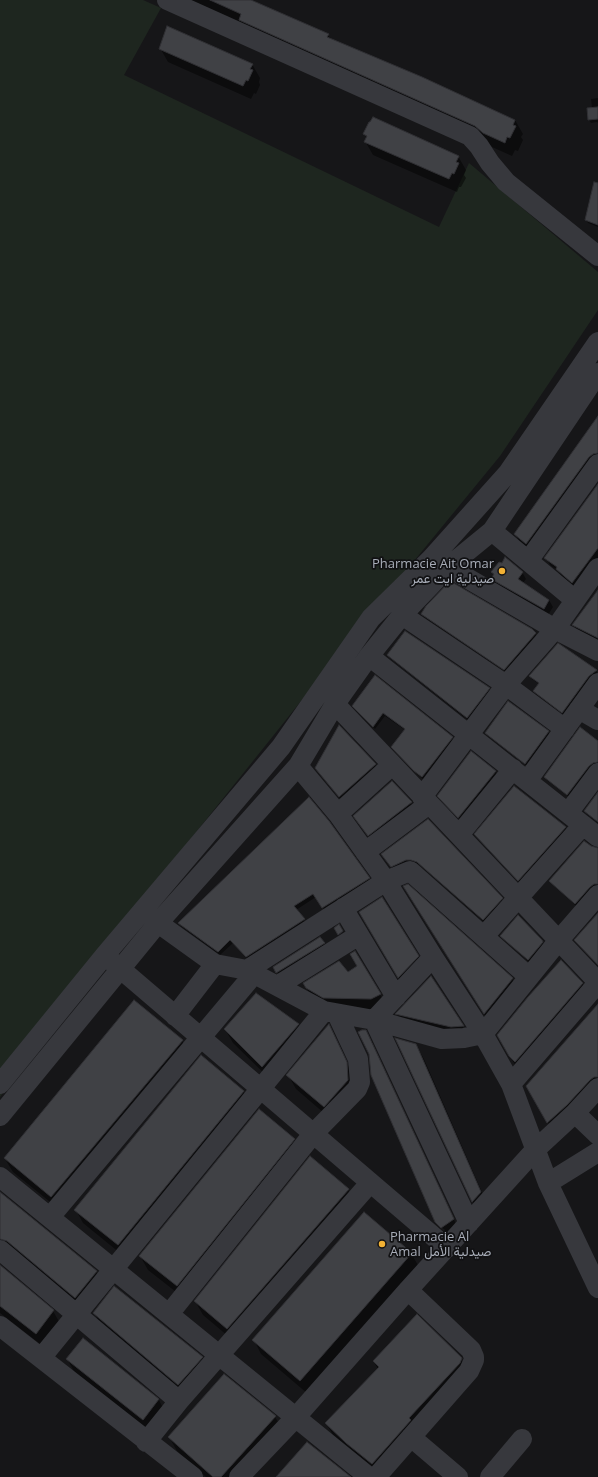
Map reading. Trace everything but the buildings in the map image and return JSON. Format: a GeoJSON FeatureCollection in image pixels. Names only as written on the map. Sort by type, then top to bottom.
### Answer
{"type":"FeatureCollection","features":[{"type":"Feature","properties":{"kind":"street"},"geometry":{"type":"LineString","coordinates":[[167,0],[470,136],[506,182],[598,256]]}},
{"type":"Feature","properties":{"kind":"street"},"geometry":{"type":"LineString","coordinates":[[0,1116],[158,923],[298,766],[335,704],[369,656],[402,615],[508,473],[598,342]]}},
{"type":"Feature","properties":{"kind":"street"},"geometry":{"type":"LineString","coordinates":[[0,1084],[105,955],[281,748],[371,618],[440,563],[492,531],[598,374]]}},
{"type":"Feature","properties":{"kind":"street"},"geometry":{"type":"LineString","coordinates":[[528,561],[598,464]]}},
{"type":"Feature","properties":{"kind":"street"},"geometry":{"type":"LineString","coordinates":[[492,531],[575,600]]}},
{"type":"Feature","properties":{"kind":"street"},"geometry":{"type":"LineString","coordinates":[[440,563],[555,629],[598,651]]}},
{"type":"Feature","properties":{"kind":"street"},"geometry":{"type":"LineString","coordinates":[[365,852],[426,801],[468,734],[506,685],[555,629],[597,572]]}},
{"type":"Feature","properties":{"kind":"street"},"geometry":{"type":"LineString","coordinates":[[402,615],[506,685],[565,729]]}},
{"type":"Feature","properties":{"kind":"street"},"geometry":{"type":"LineString","coordinates":[[369,656],[583,825]]}},
{"type":"Feature","properties":{"kind":"street"},"geometry":{"type":"LineString","coordinates":[[459,835],[565,729],[598,683]]}},
{"type":"Feature","properties":{"kind":"street"},"geometry":{"type":"LineString","coordinates":[[335,704],[598,982],[512,1084]]}},
{"type":"Feature","properties":{"kind":"street"},"geometry":{"type":"LineString","coordinates":[[579,708],[598,720]]}},
{"type":"Feature","properties":{"kind":"street"},"geometry":{"type":"LineString","coordinates":[[338,814],[392,765]]}},
{"type":"Feature","properties":{"kind":"street"},"geometry":{"type":"LineString","coordinates":[[298,766],[338,814],[386,881],[483,1034],[512,1084],[548,1183],[598,1288]]}},
{"type":"Feature","properties":{"kind":"street"},"geometry":{"type":"LineString","coordinates":[[484,936],[583,825],[598,773]]}},
{"type":"Feature","properties":{"kind":"street"},"geometry":{"type":"LineString","coordinates":[[50,1217],[201,1038],[250,972],[343,908],[386,881],[411,871],[529,977]]}},
{"type":"Feature","properties":{"kind":"street"},"geometry":{"type":"LineString","coordinates":[[158,923],[215,964],[250,972],[330,1013],[374,1020],[442,1039],[464,1038],[483,1034],[559,940],[598,895]]}},
{"type":"Feature","properties":{"kind":"street"},"geometry":{"type":"LineString","coordinates":[[343,908],[396,997]]}},
{"type":"Feature","properties":{"kind":"street"},"geometry":{"type":"LineString","coordinates":[[277,986],[359,935]]}},
{"type":"Feature","properties":{"kind":"street"},"geometry":{"type":"LineString","coordinates":[[105,955],[447,1248]]}},
{"type":"Feature","properties":{"kind":"street"},"geometry":{"type":"LineString","coordinates":[[374,1020],[433,957]]}},
{"type":"Feature","properties":{"kind":"street"},"geometry":{"type":"LineString","coordinates":[[175,1016],[215,964]]}},
{"type":"Feature","properties":{"kind":"street"},"geometry":{"type":"LineString","coordinates":[[40,1358],[260,1088],[330,1013]]}},
{"type":"Feature","properties":{"kind":"street"},"geometry":{"type":"LineString","coordinates":[[169,1314],[314,1134],[357,1089],[360,1082],[358,1059],[330,1013]]}},
{"type":"Feature","properties":{"kind":"street"},"geometry":{"type":"LineString","coordinates":[[374,1020],[469,1223]]}},
{"type":"Feature","properties":{"kind":"street"},"geometry":{"type":"LineString","coordinates":[[238,1477],[296,1417],[408,1290],[535,1150],[576,1113],[598,1088]]}},
{"type":"Feature","properties":{"kind":"street"},"geometry":{"type":"LineString","coordinates":[[576,1113],[598,1135]]}},
{"type":"Feature","properties":{"kind":"street"},"geometry":{"type":"LineString","coordinates":[[548,1183],[598,1152]]}},
{"type":"Feature","properties":{"kind":"street"},"geometry":{"type":"LineString","coordinates":[[0,1177],[370,1477]]}},
{"type":"Feature","properties":{"kind":"street"},"geometry":{"type":"LineString","coordinates":[[146,1442],[179,1401],[370,1182]]}},
{"type":"Feature","properties":{"kind":"street"},"geometry":{"type":"LineString","coordinates":[[0,1250],[179,1401]]}},
{"type":"Feature","properties":{"kind":"street"},"geometry":{"type":"LineString","coordinates":[[376,1477],[468,1371],[473,1363],[474,1357],[471,1350],[457,1335],[408,1290]]}},
{"type":"Feature","properties":{"kind":"street"},"geometry":{"type":"LineString","coordinates":[[0,1326],[192,1477]]}},
{"type":"Feature","properties":{"kind":"street"},"geometry":{"type":"LineString","coordinates":[[411,1437],[458,1477]]}},
{"type":"Feature","properties":{"kind":"street"},"geometry":{"type":"LineString","coordinates":[[490,1477],[522,1439]]}},
{"type":"Feature","properties":{"kind":"shaded area"},"geometry":{"type":"Polygon","coordinates":[[[0,0],[143,0],[161,8],[124,75],[439,227],[469,163],[598,272],[598,310],[500,456],[373,611],[125,921],[0,1097],[0,0]]]}},
{"type":"Feature","properties":{"kind":"place","name":"Pharmacie Ait Omar صيدلية ايت عمر"},"geometry":{"type":"Point","coordinates":[502,571]}},
{"type":"Feature","properties":{"kind":"place","name":"Pharmacie Al Amal صيدلية الأمل"},"geometry":{"type":"Point","coordinates":[382,1244]}}]}
